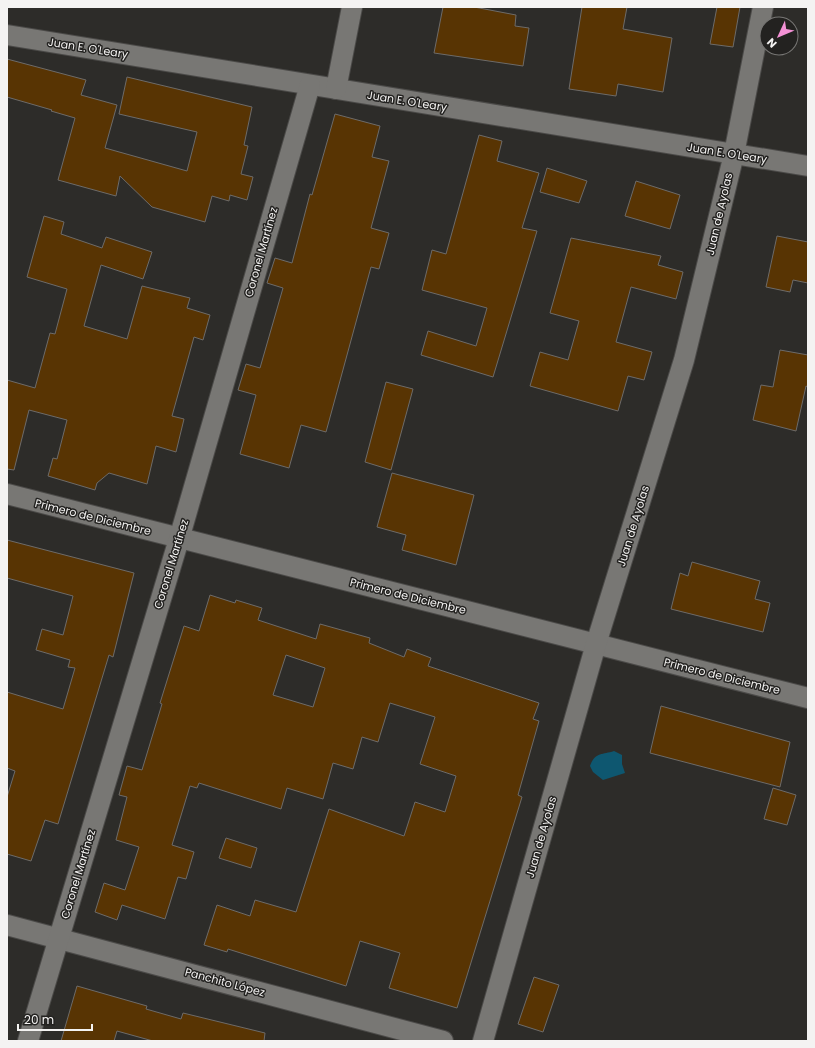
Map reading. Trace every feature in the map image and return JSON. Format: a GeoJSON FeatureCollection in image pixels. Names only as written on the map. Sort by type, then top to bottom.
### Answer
{"type":"FeatureCollection","features":[{"type":"Feature","properties":{"kind":"street"},"geometry":{"type":"LineString","coordinates":[[336,89],[352,7]]}},
{"type":"Feature","properties":{"kind":"street","name":"Juan de Ayolas"},"geometry":{"type":"LineString","coordinates":[[483,1041],[596,644],[684,360],[734,154],[763,7]]}},
{"type":"Feature","properties":{"kind":"street","name":"Juan E. O'Leary"},"geometry":{"type":"LineString","coordinates":[[7,35],[808,166]]}},
{"type":"Feature","properties":{"kind":"street","name":"Coronel Martínez"},"geometry":{"type":"LineString","coordinates":[[28,1041],[178,539],[310,85]]}},
{"type":"Feature","properties":{"kind":"street","name":"Primero de Diciembre"},"geometry":{"type":"LineString","coordinates":[[7,494],[178,539],[808,698]]}},
{"type":"Feature","properties":{"kind":"street","name":"Panchito López"},"geometry":{"type":"LineString","coordinates":[[7,924],[443,1041]]}},
{"type":"Feature","properties":{"kind":"water"},"geometry":{"type":"Polygon","coordinates":[[[614,751],[622,755],[622,764],[625,773],[603,780],[593,772],[590,766],[594,758],[597,756],[614,751]]]}},
{"type":"Feature","properties":{"kind":"building"},"geometry":{"type":"Polygon","coordinates":[[[443,7],[474,7],[516,15],[515,26],[529,28],[523,66],[434,53],[443,7]]]}},
{"type":"Feature","properties":{"kind":"building"},"geometry":{"type":"Polygon","coordinates":[[[582,7],[627,7],[623,29],[672,38],[663,92],[618,84],[616,96],[569,89],[582,7]]]}},
{"type":"Feature","properties":{"kind":"building"},"geometry":{"type":"Polygon","coordinates":[[[717,7],[740,7],[733,47],[710,44],[717,7]]]}},
{"type":"Feature","properties":{"kind":"building"},"geometry":{"type":"Polygon","coordinates":[[[7,59],[86,80],[81,95],[117,105],[105,148],[187,171],[197,132],[119,114],[127,77],[252,107],[244,145],[248,146],[241,174],[253,177],[247,200],[230,195],[229,201],[212,196],[205,222],[152,207],[120,176],[116,196],[58,180],[75,118],[7,97],[7,59]]]}},
{"type":"Feature","properties":{"kind":"building"},"geometry":{"type":"Polygon","coordinates":[[[335,114],[380,126],[372,157],[389,161],[371,228],[389,233],[379,269],[371,267],[326,432],[301,425],[289,468],[240,454],[256,395],[238,390],[246,364],[260,368],[283,288],[267,283],[275,258],[292,263],[310,194],[312,195],[335,114]]]}},
{"type":"Feature","properties":{"kind":"building"},"geometry":{"type":"Polygon","coordinates":[[[479,135],[502,141],[497,161],[539,173],[522,228],[537,231],[493,377],[421,355],[428,331],[476,346],[487,308],[422,290],[432,250],[446,254],[479,135]]]}},
{"type":"Feature","properties":{"kind":"building"},"geometry":{"type":"Polygon","coordinates":[[[547,168],[587,181],[579,203],[540,192],[547,168]]]}},
{"type":"Feature","properties":{"kind":"building"},"geometry":{"type":"Polygon","coordinates":[[[636,181],[680,195],[670,229],[625,216],[636,181]]]}},
{"type":"Feature","properties":{"kind":"building"},"geometry":{"type":"Polygon","coordinates":[[[44,216],[64,222],[61,234],[102,248],[106,237],[152,252],[143,279],[101,265],[84,326],[127,339],[142,286],[190,298],[187,308],[210,315],[203,340],[194,337],[172,416],[184,419],[176,452],[156,446],[147,484],[109,473],[97,483],[95,490],[48,476],[53,458],[57,459],[67,420],[29,410],[14,470],[7,469],[7,380],[35,388],[50,333],[55,334],[67,289],[27,277],[44,216]]]}},
{"type":"Feature","properties":{"kind":"building"},"geometry":{"type":"Polygon","coordinates":[[[777,236],[808,242],[808,283],[793,280],[790,292],[766,287],[777,236]]]}},
{"type":"Feature","properties":{"kind":"building"},"geometry":{"type":"Polygon","coordinates":[[[571,238],[661,256],[658,265],[683,272],[676,299],[631,287],[616,342],[652,352],[644,380],[628,376],[618,411],[530,386],[540,352],[568,360],[579,321],[550,313],[571,238]]]}},
{"type":"Feature","properties":{"kind":"building"},"geometry":{"type":"Polygon","coordinates":[[[780,350],[808,355],[808,387],[806,386],[796,431],[753,420],[761,385],[773,387],[780,350]]]}},
{"type":"Feature","properties":{"kind":"building"},"geometry":{"type":"Polygon","coordinates":[[[386,382],[413,389],[391,470],[365,462],[386,382]]]}},
{"type":"Feature","properties":{"kind":"building"},"geometry":{"type":"Polygon","coordinates":[[[392,473],[474,495],[456,565],[402,550],[406,535],[377,527],[392,473]]]}},
{"type":"Feature","properties":{"kind":"building"},"geometry":{"type":"Polygon","coordinates":[[[7,540],[134,573],[113,657],[109,655],[58,824],[45,820],[31,861],[7,854],[7,797],[15,771],[7,768],[7,692],[63,709],[75,668],[68,667],[70,660],[36,650],[42,629],[63,635],[73,596],[7,578],[7,540]]]}},
{"type":"Feature","properties":{"kind":"building"},"geometry":{"type":"Polygon","coordinates":[[[692,562],[760,581],[755,599],[770,603],[763,632],[671,609],[680,573],[688,576],[692,562]]]}},
{"type":"Feature","properties":{"kind":"building"},"geometry":{"type":"Polygon","coordinates":[[[210,595],[235,603],[236,600],[262,608],[258,620],[316,639],[320,624],[370,638],[369,643],[404,657],[407,649],[431,658],[428,666],[539,703],[533,719],[539,721],[518,795],[522,797],[457,1008],[389,988],[400,953],[360,941],[346,986],[228,949],[227,952],[204,945],[217,905],[250,916],[255,900],[296,912],[329,809],[404,836],[415,802],[445,812],[456,776],[420,764],[435,717],[390,703],[378,742],[362,737],[353,769],[333,763],[323,799],[287,788],[281,809],[199,783],[197,788],[190,786],[172,845],[194,852],[186,879],[178,877],[165,919],[122,905],[117,920],[95,912],[104,883],[125,890],[139,847],[116,840],[127,797],[119,795],[127,766],[142,770],[162,704],[160,703],[184,626],[199,631],[210,595]],[[286,655],[273,695],[313,707],[325,668],[286,655]]]}},
{"type":"Feature","properties":{"kind":"building"},"geometry":{"type":"Polygon","coordinates":[[[661,706],[790,742],[780,787],[650,753],[661,706]]]}},
{"type":"Feature","properties":{"kind":"building"},"geometry":{"type":"Polygon","coordinates":[[[773,788],[796,795],[787,825],[764,819],[773,788]]]}},
{"type":"Feature","properties":{"kind":"building"},"geometry":{"type":"Polygon","coordinates":[[[226,838],[257,848],[251,868],[219,858],[226,838]]]}},
{"type":"Feature","properties":{"kind":"building"},"geometry":{"type":"Polygon","coordinates":[[[534,977],[559,985],[543,1032],[518,1024],[534,977]]]}},
{"type":"Feature","properties":{"kind":"building"},"geometry":{"type":"Polygon","coordinates":[[[77,986],[147,1006],[146,1009],[181,1019],[183,1013],[265,1033],[264,1041],[153,1041],[117,1031],[114,1041],[61,1041],[77,986]]]}}]}
